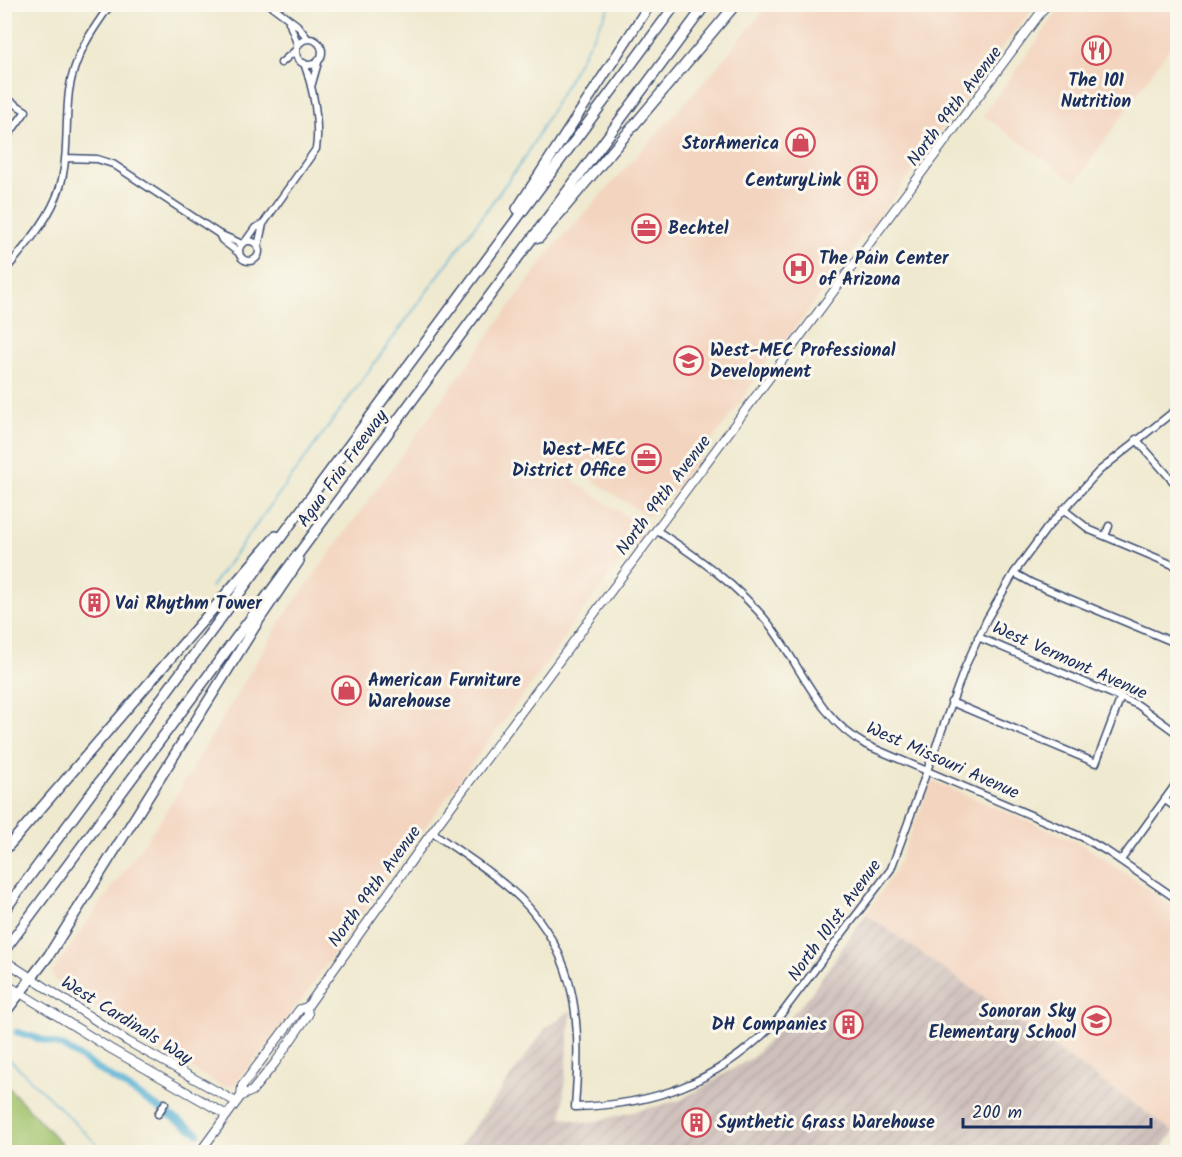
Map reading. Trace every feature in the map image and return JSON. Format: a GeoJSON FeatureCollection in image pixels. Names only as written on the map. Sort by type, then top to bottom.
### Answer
{"type":"FeatureCollection","features":[{"type":"Feature","properties":{"kind":"highway"},"geometry":{"type":"LineString","coordinates":[[491,253],[650,4]]}},
{"type":"Feature","properties":{"kind":"highway","name":"Agua Fria Freeway"},"geometry":{"type":"LineString","coordinates":[[4,911],[676,4]]}},
{"type":"Feature","properties":{"kind":"highway","name":"Agua Fria Freeway"},"geometry":{"type":"LineString","coordinates":[[5,950],[705,4]]}},
{"type":"Feature","properties":{"kind":"highway"},"geometry":{"type":"LineString","coordinates":[[510,268],[548,228],[736,4]]}},
{"type":"Feature","properties":{"kind":"highway"},"geometry":{"type":"LineString","coordinates":[[4,851],[213,606],[308,501]]}},
{"type":"Feature","properties":{"kind":"highway"},"geometry":{"type":"LineString","coordinates":[[4,1014],[33,979],[328,515]]}},
{"type":"Feature","properties":{"kind":"main road","name":"North 99th Avenue"},"geometry":{"type":"LineString","coordinates":[[239,1099],[242,1086],[300,1009],[307,1007],[432,832],[1047,4]]}},
{"type":"Feature","properties":{"kind":"main road","name":"West Cardinals Way"},"geometry":{"type":"LineString","coordinates":[[4,960],[137,1047],[239,1099]]}},
{"type":"Feature","properties":{"kind":"main road","name":"West Cardinals Way"},"geometry":{"type":"LineString","coordinates":[[4,983],[227,1115]]}},
{"type":"Feature","properties":{"kind":"main road","name":"North 99th Avenue"},"geometry":{"type":"LineString","coordinates":[[200,1152],[239,1099],[252,1091],[275,1063],[308,1015],[307,1007]]}},
{"type":"Feature","properties":{"kind":"street"},"geometry":{"type":"LineString","coordinates":[[4,272],[52,205],[59,189],[65,158],[69,90],[76,62],[90,33],[111,4]]}},
{"type":"Feature","properties":{"kind":"street"},"geometry":{"type":"LineString","coordinates":[[269,4],[297,26],[308,39],[316,41],[321,47],[311,87]]}},
{"type":"Feature","properties":{"kind":"street"},"geometry":{"type":"LineString","coordinates":[[219,234],[222,240],[239,253],[243,260],[252,261],[258,255],[263,224],[316,149],[318,136],[311,87],[289,22]]}},
{"type":"Feature","properties":{"kind":"street"},"geometry":{"type":"LineString","coordinates":[[308,39],[281,63],[313,64],[319,59]]}},
{"type":"Feature","properties":{"kind":"street"},"geometry":{"type":"LineString","coordinates":[[4,97],[26,111],[4,141]]}},
{"type":"Feature","properties":{"kind":"street"},"geometry":{"type":"LineString","coordinates":[[65,158],[97,159],[113,164],[219,234],[244,243],[254,242],[258,246]]}},
{"type":"Feature","properties":{"kind":"street"},"geometry":{"type":"LineString","coordinates":[[239,253],[255,228],[263,224]]}},
{"type":"Feature","properties":{"kind":"street","name":"North 101st Avenue"},"geometry":{"type":"LineString","coordinates":[[432,832],[519,897],[555,945],[570,983],[576,1011],[579,1058],[575,1107],[623,1104],[683,1088],[719,1070],[757,1042],[796,998],[891,869],[951,702],[978,637],[1014,573],[1063,509],[1099,471],[1136,439],[1178,408]]}},
{"type":"Feature","properties":{"kind":"street"},"geometry":{"type":"LineString","coordinates":[[1136,439],[1178,487]]}},
{"type":"Feature","properties":{"kind":"street"},"geometry":{"type":"LineString","coordinates":[[1063,509],[1084,526],[1178,567]]}},
{"type":"Feature","properties":{"kind":"street"},"geometry":{"type":"LineString","coordinates":[[1105,536],[1109,526]]}},
{"type":"Feature","properties":{"kind":"street","name":"West Missouri Avenue"},"geometry":{"type":"LineString","coordinates":[[656,530],[716,573],[746,598],[777,636],[821,706],[835,722],[866,745],[1069,831],[1121,860],[1178,900]]}},
{"type":"Feature","properties":{"kind":"street"},"geometry":{"type":"LineString","coordinates":[[1014,573],[1032,583],[1178,644]]}},
{"type":"Feature","properties":{"kind":"street","name":"West Vermont Avenue"},"geometry":{"type":"LineString","coordinates":[[978,637],[1121,697],[1151,713],[1178,734]]}},
{"type":"Feature","properties":{"kind":"street"},"geometry":{"type":"LineString","coordinates":[[951,702],[1096,763],[1121,697]]}},
{"type":"Feature","properties":{"kind":"street"},"geometry":{"type":"LineString","coordinates":[[1121,860],[1178,781]]}},
{"type":"Feature","properties":{"kind":"street"},"geometry":{"type":"LineString","coordinates":[[1165,800],[1178,809]]}},
{"type":"Feature","properties":{"kind":"street"},"geometry":{"type":"LineString","coordinates":[[158,1114],[165,1104]]}},
{"type":"Feature","properties":{"kind":"shaded area"},"geometry":{"type":"Polygon","coordinates":[[[768,5],[1036,5],[991,61],[980,81],[938,132],[911,174],[869,231],[860,236],[853,252],[786,340],[770,356],[744,397],[677,487],[652,515],[646,516],[587,476],[570,472],[576,483],[641,526],[641,537],[566,631],[566,637],[410,847],[285,1023],[233,1086],[222,1086],[145,1042],[60,986],[51,973],[164,815],[282,619],[551,250],[711,74],[768,5]]]}},
{"type":"Feature","properties":{"kind":"shaded area"},"geometry":{"type":"Polygon","coordinates":[[[1063,5],[1177,5],[1177,37],[1076,182],[983,115],[1063,5]]]}},
{"type":"Feature","properties":{"kind":"shaded area","name":"Sonoran Sky Elementary School"},"geometry":{"type":"Polygon","coordinates":[[[931,783],[938,783],[1084,845],[1177,909],[1177,1127],[1174,1132],[866,914],[896,869],[931,783]]]}},
{"type":"Feature","properties":{"kind":"shaded area"},"geometry":{"type":"Polygon","coordinates":[[[866,914],[1174,1132],[1159,1152],[456,1152],[546,1028],[571,1010],[562,1117],[588,1123],[681,1100],[753,1057],[809,996],[866,914]]]}},
{"type":"Feature","properties":{"kind":"green space"},"geometry":{"type":"Polygon","coordinates":[[[5,1084],[69,1152],[5,1152],[5,1084]]]}},
{"type":"Feature","properties":{"kind":"waterway"},"geometry":{"type":"LineString","coordinates":[[211,587],[526,156],[611,4]]}},
{"type":"Feature","properties":{"kind":"waterway"},"geometry":{"type":"LineString","coordinates":[[17,1032],[62,1046],[198,1133]]}},
{"type":"Feature","properties":{"kind":"waterway"},"geometry":{"type":"LineString","coordinates":[[4,1054],[105,1152]]}},
{"type":"Feature","properties":{"kind":"waterway"},"geometry":{"type":"LineString","coordinates":[[218,1148],[223,1152]]}},
{"type":"Feature","properties":{"kind":"place","name":"The 101 Nutrition"},"geometry":{"type":"Point","coordinates":[1096,51]}},
{"type":"Feature","properties":{"kind":"place","name":"StorAmerica"},"geometry":{"type":"Point","coordinates":[800,143]}},
{"type":"Feature","properties":{"kind":"place","name":"CenturyLink"},"geometry":{"type":"Point","coordinates":[862,180]}},
{"type":"Feature","properties":{"kind":"place","name":"Bechtel"},"geometry":{"type":"Point","coordinates":[647,228]}},
{"type":"Feature","properties":{"kind":"place","name":"The Pain Center of Arizona"},"geometry":{"type":"Point","coordinates":[798,268]}},
{"type":"Feature","properties":{"kind":"place","name":"West-MEC Professional Development"},"geometry":{"type":"Point","coordinates":[689,360]}},
{"type":"Feature","properties":{"kind":"place","name":"West-MEC District Office"},"geometry":{"type":"Point","coordinates":[647,459]}},
{"type":"Feature","properties":{"kind":"place","name":"Vai Rhythm Tower"},"geometry":{"type":"Point","coordinates":[94,603]}},
{"type":"Feature","properties":{"kind":"place","name":"American Furniture Warehouse"},"geometry":{"type":"Point","coordinates":[347,690]}},
{"type":"Feature","properties":{"kind":"place","name":"Sonoran Sky Elementary School"},"geometry":{"type":"Point","coordinates":[1097,1021]}},
{"type":"Feature","properties":{"kind":"place","name":"DH Companies"},"geometry":{"type":"Point","coordinates":[848,1024]}},
{"type":"Feature","properties":{"kind":"place","name":"Synthetic Grass Warehouse"},"geometry":{"type":"Point","coordinates":[696,1122]}}]}
